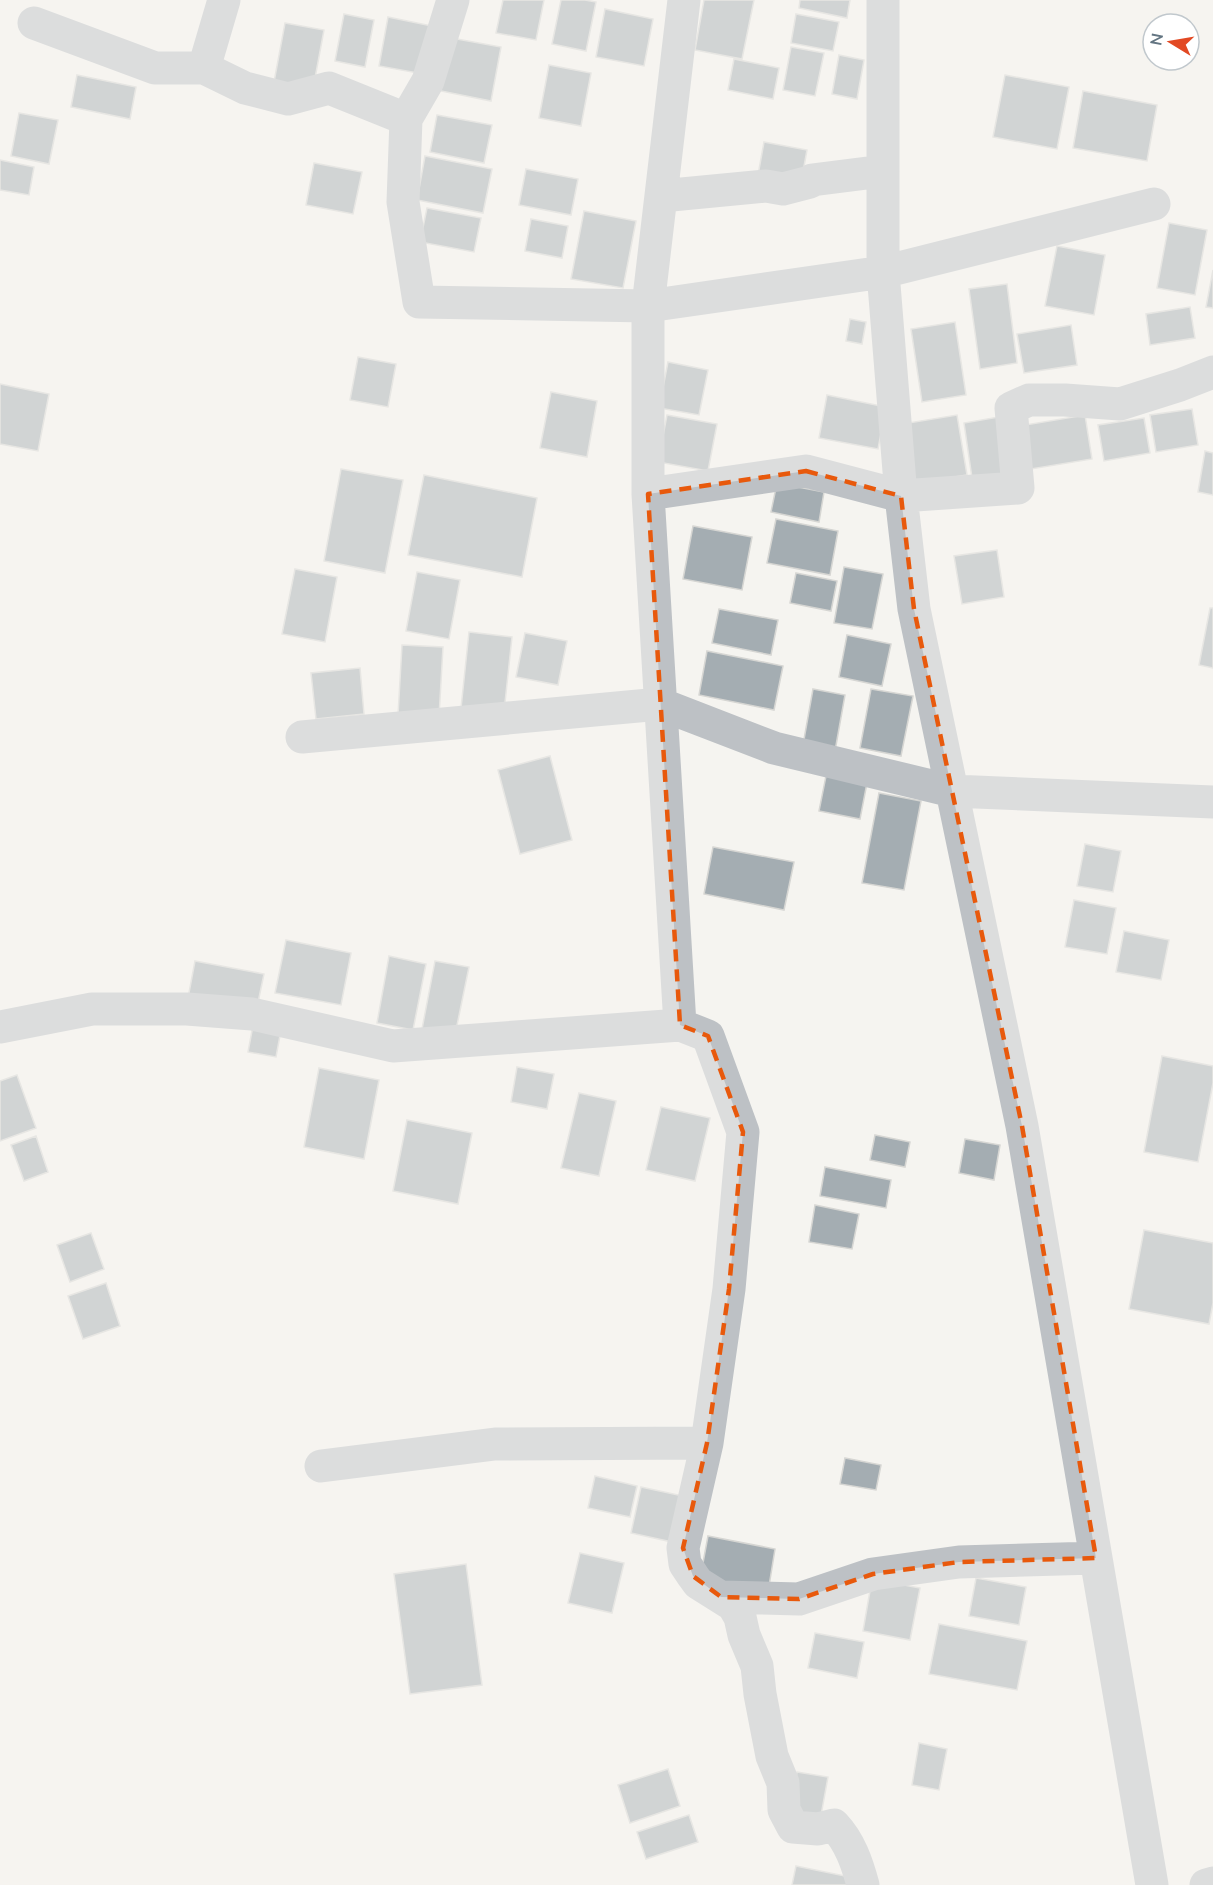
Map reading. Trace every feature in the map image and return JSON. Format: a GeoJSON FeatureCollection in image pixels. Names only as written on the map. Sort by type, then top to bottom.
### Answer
{"type":"FeatureCollection","features":[{"type":"Feature","properties":{"kind":"street"},"geometry":{"type":"LineString","coordinates":[[204,68],[224,0]]}},
{"type":"Feature","properties":{"kind":"street"},"geometry":{"type":"LineString","coordinates":[[453,0],[428,81],[406,119],[403,202],[419,302],[648,306],[884,272],[1154,204]]}},
{"type":"Feature","properties":{"kind":"street"},"geometry":{"type":"LineString","coordinates":[[680,1025],[648,494],[648,306],[684,0]]}},
{"type":"Feature","properties":{"kind":"street"},"geometry":{"type":"LineString","coordinates":[[883,0],[884,272],[901,496],[914,609],[1022,1126],[1152,1885]]}},
{"type":"Feature","properties":{"kind":"street"},"geometry":{"type":"LineString","coordinates":[[34,23],[155,68],[204,68],[245,88],[288,99],[329,88],[406,119]]}},
{"type":"Feature","properties":{"kind":"street"},"geometry":{"type":"LineString","coordinates":[[661,196],[766,186],[783,189],[812,180],[883,171]]}},
{"type":"Feature","properties":{"kind":"street"},"geometry":{"type":"LineString","coordinates":[[648,494],[806,471],[901,496],[1018,488],[1011,408],[1029,400],[1119,404],[1213,372]]}},
{"type":"Feature","properties":{"kind":"street"},"geometry":{"type":"LineString","coordinates":[[302,737],[660,704],[774,748],[952,791],[1213,802]]}},
{"type":"Feature","properties":{"kind":"street"},"geometry":{"type":"LineString","coordinates":[[0,1027],[92,1009],[187,1009],[252,1014],[393,1046],[680,1025],[708,1036],[743,1132],[729,1289],[707,1443],[683,1548],[685,1564],[698,1583],[733,1605],[736,1611],[757,1666],[772,1756],[783,1783],[784,1810],[793,1827],[818,1829],[834,1826],[844,1835],[863,1885]]}},
{"type":"Feature","properties":{"kind":"street"},"geometry":{"type":"LineString","coordinates":[[321,1466],[495,1444],[707,1443]]}},
{"type":"Feature","properties":{"kind":"street"},"geometry":{"type":"LineString","coordinates":[[721,1598],[799,1599],[873,1574],[959,1562],[1096,1558]]}},
{"type":"Feature","properties":{"kind":"street"},"geometry":{"type":"LineString","coordinates":[[1206,1885],[1213,1883]]}},
{"type":"Feature","properties":{"kind":"highlighted area"},"geometry":{"type":"Polygon","coordinates":[[[806,471],[901,496],[914,609],[1022,1126],[1096,1558],[959,1562],[873,1574],[799,1599],[721,1597],[693,1576],[683,1548],[707,1443],[729,1289],[743,1132],[708,1036],[680,1025],[648,494],[806,471]]]}},
{"type":"Feature","properties":{"kind":"building"},"geometry":{"type":"Polygon","coordinates":[[[503,0],[544,0],[536,40],[496,33],[503,0]]]}},
{"type":"Feature","properties":{"kind":"building"},"geometry":{"type":"Polygon","coordinates":[[[561,0],[596,2],[586,51],[552,44],[561,0]]]}},
{"type":"Feature","properties":{"kind":"building"},"geometry":{"type":"Polygon","coordinates":[[[704,0],[754,0],[742,59],[695,50],[704,0]]]}},
{"type":"Feature","properties":{"kind":"building"},"geometry":{"type":"Polygon","coordinates":[[[800,0],[850,0],[847,18],[799,8],[800,0]]]}},
{"type":"Feature","properties":{"kind":"building"},"geometry":{"type":"Polygon","coordinates":[[[605,9],[653,19],[644,66],[596,57],[605,9]]]}},
{"type":"Feature","properties":{"kind":"building"},"geometry":{"type":"Polygon","coordinates":[[[344,14],[374,20],[365,67],[335,61],[344,14]]]}},
{"type":"Feature","properties":{"kind":"building"},"geometry":{"type":"Polygon","coordinates":[[[796,14],[839,22],[833,51],[791,43],[796,14]]]}},
{"type":"Feature","properties":{"kind":"building"},"geometry":{"type":"Polygon","coordinates":[[[388,17],[432,26],[423,74],[379,66],[388,17]]]}},
{"type":"Feature","properties":{"kind":"building"},"geometry":{"type":"Polygon","coordinates":[[[285,23],[324,30],[313,89],[274,82],[285,23]]]}},
{"type":"Feature","properties":{"kind":"building"},"geometry":{"type":"Polygon","coordinates":[[[446,37],[501,47],[491,101],[436,90],[446,37]]]}},
{"type":"Feature","properties":{"kind":"building"},"geometry":{"type":"Polygon","coordinates":[[[791,47],[824,53],[815,96],[783,90],[791,47]]]}},
{"type":"Feature","properties":{"kind":"building"},"geometry":{"type":"Polygon","coordinates":[[[839,55],[864,60],[857,99],[832,94],[839,55]]]}},
{"type":"Feature","properties":{"kind":"building"},"geometry":{"type":"Polygon","coordinates":[[[734,59],[779,68],[773,99],[728,90],[734,59]]]}},
{"type":"Feature","properties":{"kind":"building"},"geometry":{"type":"Polygon","coordinates":[[[549,65],[591,73],[581,126],[539,118],[549,65]]]}},
{"type":"Feature","properties":{"kind":"building"},"geometry":{"type":"Polygon","coordinates":[[[77,75],[136,87],[130,119],[71,107],[77,75]]]}},
{"type":"Feature","properties":{"kind":"building"},"geometry":{"type":"Polygon","coordinates":[[[1005,75],[1069,87],[1057,149],[993,137],[1005,75]]]}},
{"type":"Feature","properties":{"kind":"building"},"geometry":{"type":"Polygon","coordinates":[[[1083,91],[1157,105],[1147,161],[1073,148],[1083,91]]]}},
{"type":"Feature","properties":{"kind":"building"},"geometry":{"type":"Polygon","coordinates":[[[19,113],[58,120],[49,164],[11,156],[19,113]]]}},
{"type":"Feature","properties":{"kind":"building"},"geometry":{"type":"Polygon","coordinates":[[[437,115],[492,125],[484,163],[430,152],[437,115]]]}},
{"type":"Feature","properties":{"kind":"building"},"geometry":{"type":"Polygon","coordinates":[[[764,142],[807,150],[801,183],[758,175],[764,142]]]}},
{"type":"Feature","properties":{"kind":"building"},"geometry":{"type":"Polygon","coordinates":[[[425,156],[492,169],[483,213],[417,200],[425,156]]]}},
{"type":"Feature","properties":{"kind":"building"},"geometry":{"type":"Polygon","coordinates":[[[0,160],[34,167],[29,195],[0,190],[0,160]]]}},
{"type":"Feature","properties":{"kind":"building"},"geometry":{"type":"Polygon","coordinates":[[[314,163],[362,172],[353,214],[306,205],[314,163]]]}},
{"type":"Feature","properties":{"kind":"building"},"geometry":{"type":"Polygon","coordinates":[[[526,169],[578,179],[571,215],[519,205],[526,169]]]}},
{"type":"Feature","properties":{"kind":"building"},"geometry":{"type":"Polygon","coordinates":[[[427,208],[481,218],[474,252],[420,242],[427,208]]]}},
{"type":"Feature","properties":{"kind":"building"},"geometry":{"type":"Polygon","coordinates":[[[584,211],[636,221],[623,288],[571,279],[584,211]]]}},
{"type":"Feature","properties":{"kind":"building"},"geometry":{"type":"Polygon","coordinates":[[[531,219],[568,226],[562,258],[525,251],[531,219]]]}},
{"type":"Feature","properties":{"kind":"building"},"geometry":{"type":"Polygon","coordinates":[[[1169,223],[1207,230],[1195,295],[1157,288],[1169,223]]]}},
{"type":"Feature","properties":{"kind":"building"},"geometry":{"type":"Polygon","coordinates":[[[1057,246],[1105,255],[1094,315],[1045,306],[1057,246]]]}},
{"type":"Feature","properties":{"kind":"building"},"geometry":{"type":"Polygon","coordinates":[[[1213,270],[1213,308],[1206,307],[1213,270]]]}},
{"type":"Feature","properties":{"kind":"building"},"geometry":{"type":"Polygon","coordinates":[[[1007,284],[1017,363],[980,369],[969,289],[1007,284]]]}},
{"type":"Feature","properties":{"kind":"building"},"geometry":{"type":"Polygon","coordinates":[[[1190,307],[1195,338],[1150,345],[1146,314],[1190,307]]]}},
{"type":"Feature","properties":{"kind":"building"},"geometry":{"type":"Polygon","coordinates":[[[850,319],[866,322],[862,344],[846,341],[850,319]]]}},
{"type":"Feature","properties":{"kind":"building"},"geometry":{"type":"Polygon","coordinates":[[[955,322],[966,395],[922,402],[911,329],[955,322]]]}},
{"type":"Feature","properties":{"kind":"building"},"geometry":{"type":"Polygon","coordinates":[[[1071,325],[1077,365],[1024,373],[1017,334],[1071,325]]]}},
{"type":"Feature","properties":{"kind":"building"},"geometry":{"type":"Polygon","coordinates":[[[358,357],[396,364],[388,407],[350,400],[358,357]]]}},
{"type":"Feature","properties":{"kind":"building"},"geometry":{"type":"Polygon","coordinates":[[[668,362],[708,370],[699,415],[659,408],[668,362]]]}},
{"type":"Feature","properties":{"kind":"building"},"geometry":{"type":"Polygon","coordinates":[[[0,384],[49,394],[38,451],[0,444],[0,384]]]}},
{"type":"Feature","properties":{"kind":"building"},"geometry":{"type":"Polygon","coordinates":[[[551,392],[597,401],[587,457],[540,448],[551,392]]]}},
{"type":"Feature","properties":{"kind":"building"},"geometry":{"type":"Polygon","coordinates":[[[827,395],[886,407],[878,449],[819,438],[827,395]]]}},
{"type":"Feature","properties":{"kind":"building"},"geometry":{"type":"Polygon","coordinates":[[[1192,409],[1198,445],[1156,452],[1150,415],[1192,409]]]}},
{"type":"Feature","properties":{"kind":"building"},"geometry":{"type":"Polygon","coordinates":[[[667,415],[717,424],[708,471],[658,462],[667,415]]]}},
{"type":"Feature","properties":{"kind":"building"},"geometry":{"type":"Polygon","coordinates":[[[957,415],[967,475],[911,484],[902,424],[957,415]]]}},
{"type":"Feature","properties":{"kind":"building"},"geometry":{"type":"Polygon","coordinates":[[[1085,415],[1092,459],[1031,469],[1025,425],[1085,415]]]}},
{"type":"Feature","properties":{"kind":"building"},"geometry":{"type":"Polygon","coordinates":[[[1004,416],[1013,472],[972,478],[964,423],[1004,416]]]}},
{"type":"Feature","properties":{"kind":"building"},"geometry":{"type":"Polygon","coordinates":[[[1144,418],[1150,453],[1104,461],[1098,425],[1144,418]]]}},
{"type":"Feature","properties":{"kind":"building"},"geometry":{"type":"Polygon","coordinates":[[[1205,451],[1213,453],[1213,495],[1198,492],[1205,451]]]}},
{"type":"Feature","properties":{"kind":"building"},"geometry":{"type":"Polygon","coordinates":[[[341,469],[403,480],[385,573],[324,561],[341,469]]]}},
{"type":"Feature","properties":{"kind":"building"},"geometry":{"type":"Polygon","coordinates":[[[424,475],[537,498],[522,577],[408,555],[424,475]]]}},
{"type":"Feature","properties":{"kind":"building"},"geometry":{"type":"Polygon","coordinates":[[[777,483],[824,492],[819,522],[771,512],[777,483]]]}},
{"type":"Feature","properties":{"kind":"building"},"geometry":{"type":"Polygon","coordinates":[[[776,519],[838,531],[830,575],[767,563],[776,519]]]}},
{"type":"Feature","properties":{"kind":"building"},"geometry":{"type":"Polygon","coordinates":[[[693,526],[752,537],[742,590],[683,579],[693,526]]]}},
{"type":"Feature","properties":{"kind":"building"},"geometry":{"type":"Polygon","coordinates":[[[997,550],[1004,597],[962,604],[954,556],[997,550]]]}},
{"type":"Feature","properties":{"kind":"building"},"geometry":{"type":"Polygon","coordinates":[[[844,567],[883,574],[872,629],[834,623],[844,567]]]}},
{"type":"Feature","properties":{"kind":"building"},"geometry":{"type":"Polygon","coordinates":[[[295,569],[337,577],[325,642],[282,634],[295,569]]]}},
{"type":"Feature","properties":{"kind":"building"},"geometry":{"type":"Polygon","coordinates":[[[417,572],[460,580],[449,639],[406,631],[417,572]]]}},
{"type":"Feature","properties":{"kind":"building"},"geometry":{"type":"Polygon","coordinates":[[[796,573],[837,581],[831,611],[790,603],[796,573]]]}},
{"type":"Feature","properties":{"kind":"building"},"geometry":{"type":"Polygon","coordinates":[[[1210,608],[1213,608],[1213,668],[1199,665],[1210,608]]]}},
{"type":"Feature","properties":{"kind":"building"},"geometry":{"type":"Polygon","coordinates":[[[719,609],[778,620],[771,655],[712,643],[719,609]]]}},
{"type":"Feature","properties":{"kind":"building"},"geometry":{"type":"Polygon","coordinates":[[[469,632],[512,637],[504,712],[461,708],[469,632]]]}},
{"type":"Feature","properties":{"kind":"building"},"geometry":{"type":"Polygon","coordinates":[[[525,633],[567,641],[558,685],[516,677],[525,633]]]}},
{"type":"Feature","properties":{"kind":"building"},"geometry":{"type":"Polygon","coordinates":[[[847,635],[891,644],[882,686],[839,677],[847,635]]]}},
{"type":"Feature","properties":{"kind":"building"},"geometry":{"type":"Polygon","coordinates":[[[402,645],[443,647],[439,717],[398,715],[402,645]]]}},
{"type":"Feature","properties":{"kind":"building"},"geometry":{"type":"Polygon","coordinates":[[[707,651],[783,666],[774,710],[699,695],[707,651]]]}},
{"type":"Feature","properties":{"kind":"building"},"geometry":{"type":"Polygon","coordinates":[[[360,668],[364,714],[316,719],[311,673],[360,668]]]}},
{"type":"Feature","properties":{"kind":"building"},"geometry":{"type":"Polygon","coordinates":[[[813,689],[845,695],[835,751],[803,745],[813,689]]]}},
{"type":"Feature","properties":{"kind":"building"},"geometry":{"type":"Polygon","coordinates":[[[871,689],[913,696],[901,756],[860,748],[871,689]]]}},
{"type":"Feature","properties":{"kind":"building"},"geometry":{"type":"Polygon","coordinates":[[[550,756],[572,840],[520,854],[498,770],[550,756]]]}},
{"type":"Feature","properties":{"kind":"building"},"geometry":{"type":"Polygon","coordinates":[[[826,776],[867,783],[860,819],[819,811],[826,776]]]}},
{"type":"Feature","properties":{"kind":"building"},"geometry":{"type":"Polygon","coordinates":[[[879,793],[921,801],[904,890],[862,883],[879,793]]]}},
{"type":"Feature","properties":{"kind":"building"},"geometry":{"type":"Polygon","coordinates":[[[1085,844],[1121,851],[1113,892],[1077,886],[1085,844]]]}},
{"type":"Feature","properties":{"kind":"building"},"geometry":{"type":"Polygon","coordinates":[[[713,847],[794,862],[784,910],[704,894],[713,847]]]}},
{"type":"Feature","properties":{"kind":"building"},"geometry":{"type":"Polygon","coordinates":[[[1074,900],[1116,908],[1107,954],[1065,947],[1074,900]]]}},
{"type":"Feature","properties":{"kind":"building"},"geometry":{"type":"Polygon","coordinates":[[[1124,931],[1169,940],[1161,980],[1116,972],[1124,931]]]}},
{"type":"Feature","properties":{"kind":"building"},"geometry":{"type":"Polygon","coordinates":[[[286,940],[351,953],[341,1005],[275,993],[286,940]]]}},
{"type":"Feature","properties":{"kind":"building"},"geometry":{"type":"Polygon","coordinates":[[[389,956],[426,964],[413,1030],[377,1023],[389,956]]]}},
{"type":"Feature","properties":{"kind":"building"},"geometry":{"type":"Polygon","coordinates":[[[195,961],[264,974],[256,1012],[188,998],[195,961]]]}},
{"type":"Feature","properties":{"kind":"building"},"geometry":{"type":"Polygon","coordinates":[[[435,961],[469,967],[455,1035],[422,1029],[435,961]]]}},
{"type":"Feature","properties":{"kind":"building"},"geometry":{"type":"Polygon","coordinates":[[[254,1020],[282,1025],[276,1057],[248,1052],[254,1020]]]}},
{"type":"Feature","properties":{"kind":"building"},"geometry":{"type":"Polygon","coordinates":[[[1162,1056],[1213,1066],[1213,1083],[1198,1162],[1144,1152],[1162,1056]]]}},
{"type":"Feature","properties":{"kind":"building"},"geometry":{"type":"Polygon","coordinates":[[[517,1067],[554,1074],[547,1109],[511,1102],[517,1067]]]}},
{"type":"Feature","properties":{"kind":"building"},"geometry":{"type":"Polygon","coordinates":[[[319,1068],[379,1080],[364,1159],[304,1147],[319,1068]]]}},
{"type":"Feature","properties":{"kind":"building"},"geometry":{"type":"Polygon","coordinates":[[[17,1075],[36,1128],[0,1141],[0,1081],[17,1075]]]}},
{"type":"Feature","properties":{"kind":"building"},"geometry":{"type":"Polygon","coordinates":[[[579,1093],[616,1101],[599,1176],[561,1168],[579,1093]]]}},
{"type":"Feature","properties":{"kind":"building"},"geometry":{"type":"Polygon","coordinates":[[[661,1107],[710,1118],[695,1181],[646,1170],[661,1107]]]}},
{"type":"Feature","properties":{"kind":"building"},"geometry":{"type":"Polygon","coordinates":[[[407,1120],[472,1133],[458,1204],[393,1191],[407,1120]]]}},
{"type":"Feature","properties":{"kind":"building"},"geometry":{"type":"Polygon","coordinates":[[[875,1135],[910,1142],[905,1167],[870,1160],[875,1135]]]}},
{"type":"Feature","properties":{"kind":"building"},"geometry":{"type":"Polygon","coordinates":[[[36,1136],[48,1172],[24,1181],[11,1145],[36,1136]]]}},
{"type":"Feature","properties":{"kind":"building"},"geometry":{"type":"Polygon","coordinates":[[[965,1139],[1000,1145],[994,1180],[959,1173],[965,1139]]]}},
{"type":"Feature","properties":{"kind":"building"},"geometry":{"type":"Polygon","coordinates":[[[825,1167],[891,1180],[886,1208],[820,1196],[825,1167]]]}},
{"type":"Feature","properties":{"kind":"building"},"geometry":{"type":"Polygon","coordinates":[[[815,1205],[859,1214],[852,1249],[809,1242],[815,1205]]]}},
{"type":"Feature","properties":{"kind":"building"},"geometry":{"type":"Polygon","coordinates":[[[1144,1230],[1213,1243],[1213,1303],[1209,1324],[1129,1309],[1144,1230]]]}},
{"type":"Feature","properties":{"kind":"building"},"geometry":{"type":"Polygon","coordinates":[[[91,1233],[104,1269],[70,1282],[57,1245],[91,1233]]]}},
{"type":"Feature","properties":{"kind":"building"},"geometry":{"type":"Polygon","coordinates":[[[106,1283],[120,1326],[83,1339],[68,1296],[106,1283]]]}},
{"type":"Feature","properties":{"kind":"building"},"geometry":{"type":"Polygon","coordinates":[[[845,1458],[881,1465],[876,1490],[840,1484],[845,1458]]]}},
{"type":"Feature","properties":{"kind":"building"},"geometry":{"type":"Polygon","coordinates":[[[595,1476],[637,1486],[630,1517],[588,1508],[595,1476]]]}},
{"type":"Feature","properties":{"kind":"building"},"geometry":{"type":"Polygon","coordinates":[[[641,1487],[683,1496],[672,1542],[631,1533],[641,1487]]]}},
{"type":"Feature","properties":{"kind":"building"},"geometry":{"type":"Polygon","coordinates":[[[708,1536],[775,1549],[768,1592],[700,1579],[708,1536]]]}},
{"type":"Feature","properties":{"kind":"building"},"geometry":{"type":"Polygon","coordinates":[[[580,1553],[624,1563],[612,1613],[568,1603],[580,1553]]]}},
{"type":"Feature","properties":{"kind":"building"},"geometry":{"type":"Polygon","coordinates":[[[466,1564],[482,1685],[410,1694],[394,1574],[466,1564]]]}},
{"type":"Feature","properties":{"kind":"building"},"geometry":{"type":"Polygon","coordinates":[[[976,1578],[1026,1587],[1019,1625],[969,1616],[976,1578]]]}},
{"type":"Feature","properties":{"kind":"building"},"geometry":{"type":"Polygon","coordinates":[[[872,1579],[920,1588],[910,1640],[863,1631],[872,1579]]]}},
{"type":"Feature","properties":{"kind":"building"},"geometry":{"type":"Polygon","coordinates":[[[939,1624],[1027,1641],[1017,1690],[929,1674],[939,1624]]]}},
{"type":"Feature","properties":{"kind":"building"},"geometry":{"type":"Polygon","coordinates":[[[815,1633],[864,1642],[857,1678],[808,1668],[815,1633]]]}},
{"type":"Feature","properties":{"kind":"building"},"geometry":{"type":"Polygon","coordinates":[[[919,1743],[947,1749],[939,1790],[912,1785],[919,1743]]]}},
{"type":"Feature","properties":{"kind":"building"},"geometry":{"type":"Polygon","coordinates":[[[668,1769],[680,1806],[630,1823],[618,1785],[668,1769]]]}},
{"type":"Feature","properties":{"kind":"building"},"geometry":{"type":"Polygon","coordinates":[[[797,1772],[828,1777],[820,1821],[789,1816],[797,1772]]]}},
{"type":"Feature","properties":{"kind":"building"},"geometry":{"type":"Polygon","coordinates":[[[689,1815],[698,1842],[646,1859],[637,1832],[689,1815]]]}},
{"type":"Feature","properties":{"kind":"building"},"geometry":{"type":"Polygon","coordinates":[[[796,1866],[850,1877],[849,1885],[792,1885],[796,1866]]]}}]}
